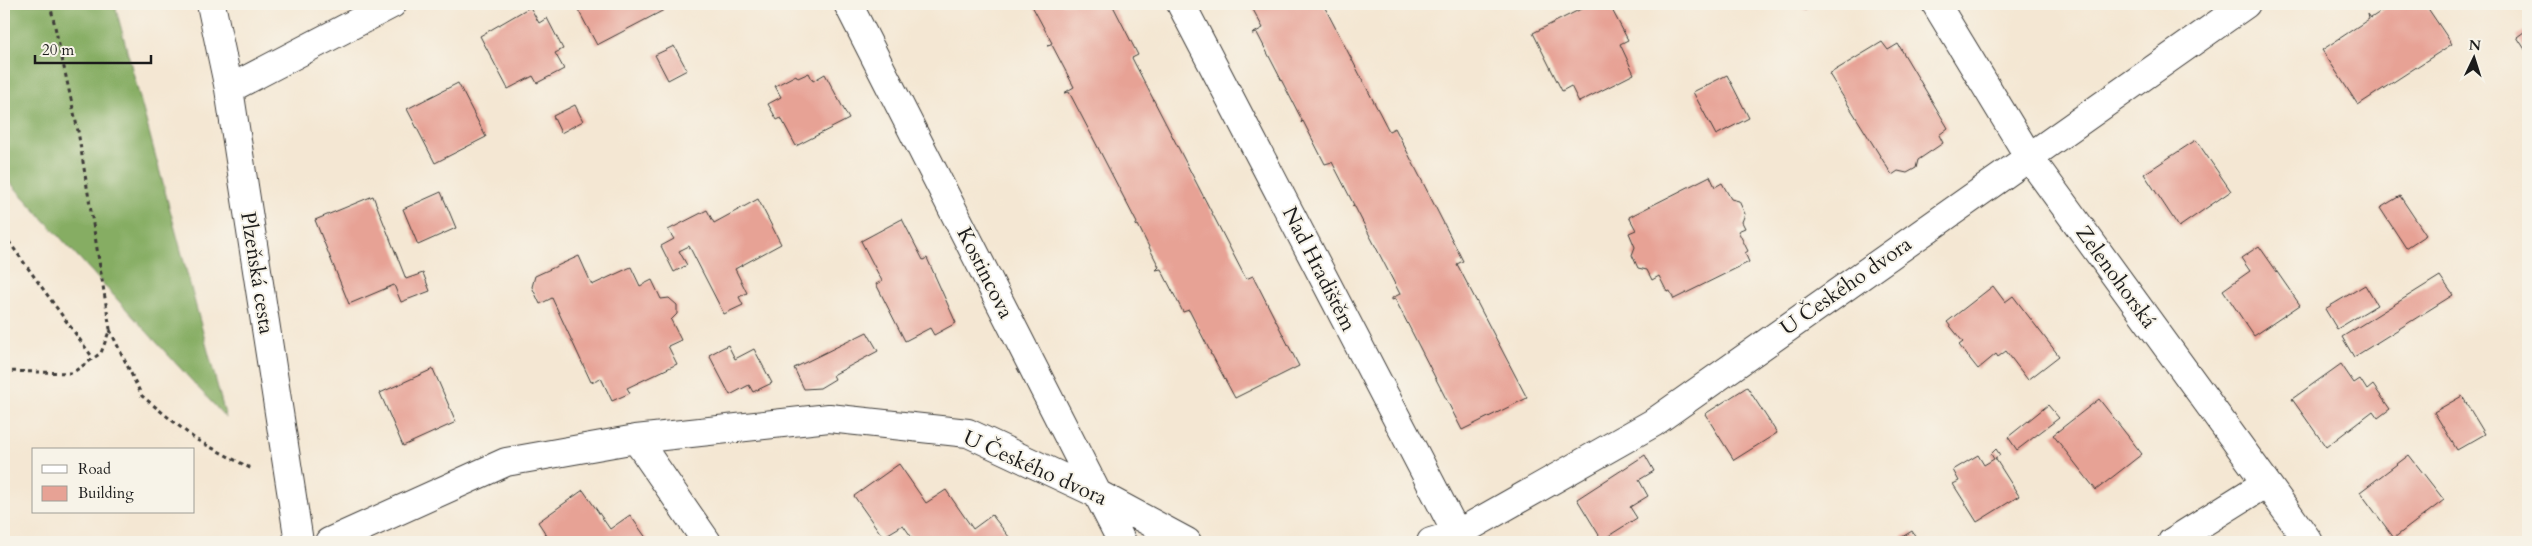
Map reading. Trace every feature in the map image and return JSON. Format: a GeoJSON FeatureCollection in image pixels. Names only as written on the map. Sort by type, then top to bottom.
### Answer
{"type":"FeatureCollection","features":[{"type":"Feature","properties":{"kind":"street","name":"Plzeňská cesta"},"geometry":{"type":"LineString","coordinates":[[211,4],[229,88],[289,488],[299,542]]}},
{"type":"Feature","properties":{"kind":"street"},"geometry":{"type":"LineString","coordinates":[[229,88],[392,4]]}},
{"type":"Feature","properties":{"kind":"street","name":"Kostincova"},"geometry":{"type":"LineString","coordinates":[[848,4],[1122,542]]}},
{"type":"Feature","properties":{"kind":"street","name":"Nad Hradištěm"},"geometry":{"type":"LineString","coordinates":[[1182,4],[1457,534]]}},
{"type":"Feature","properties":{"kind":"street","name":"Zelenohorská"},"geometry":{"type":"LineString","coordinates":[[1936,4],[2029,157],[2309,542]]}},
{"type":"Feature","properties":{"kind":"street","name":"U Českého dvora"},"geometry":{"type":"LineString","coordinates":[[1431,542],[1457,534],[1653,423],[2246,4]]}},
{"type":"Feature","properties":{"kind":"street","name":"U Českého dvora"},"geometry":{"type":"LineString","coordinates":[[329,542],[506,462],[636,440],[829,418],[968,434],[1098,494],[1187,542]]}},
{"type":"Feature","properties":{"kind":"street"},"geometry":{"type":"LineString","coordinates":[[636,440],[707,542]]}},
{"type":"Feature","properties":{"kind":"street"},"geometry":{"type":"LineString","coordinates":[[2172,542],[2266,483]]}},
{"type":"Feature","properties":{"kind":"path"},"geometry":{"type":"LineString","coordinates":[[50,4],[78,131],[110,329],[142,396],[195,439],[289,488]]}},
{"type":"Feature","properties":{"kind":"path"},"geometry":{"type":"LineString","coordinates":[[4,236],[93,359]]}},
{"type":"Feature","properties":{"kind":"path"},"geometry":{"type":"LineString","coordinates":[[4,370],[72,374],[101,353],[110,329]]}},
{"type":"Feature","properties":{"kind":"green space"},"geometry":{"type":"Polygon","coordinates":[[[4,4],[118,4],[116,9],[226,418],[4,176],[4,4]]]}},
{"type":"Feature","properties":{"kind":"building"},"geometry":{"type":"Polygon","coordinates":[[[575,4],[661,4],[664,10],[597,45],[575,4]]]}},
{"type":"Feature","properties":{"kind":"building"},"geometry":{"type":"Polygon","coordinates":[[[1031,4],[1112,4],[1138,55],[1132,58],[1246,279],[1253,276],[1299,366],[1235,398],[1210,354],[1189,310],[1183,312],[1161,269],[1156,270],[1159,267],[1138,225],[1135,226],[1137,223],[1092,136],[1069,92],[1064,93],[1074,87],[1052,45],[1047,46],[1052,43],[1031,4]]]}},
{"type":"Feature","properties":{"kind":"building"},"geometry":{"type":"Polygon","coordinates":[[[1250,4],[1323,4],[1389,131],[1395,128],[1463,261],[1457,264],[1527,398],[1462,430],[1395,299],[1392,300],[1392,298],[1400,294],[1355,207],[1352,206],[1354,205],[1332,162],[1325,164],[1303,121],[1301,123],[1302,120],[1257,33],[1252,34],[1263,28],[1250,4]]]}},
{"type":"Feature","properties":{"kind":"building"},"geometry":{"type":"Polygon","coordinates":[[[1591,4],[1609,4],[1628,40],[1620,44],[1634,74],[1579,102],[1571,86],[1562,91],[1533,33],[1591,4]]]}},
{"type":"Feature","properties":{"kind":"building"},"geometry":{"type":"Polygon","coordinates":[[[1802,4],[1816,4],[1805,10],[1802,4]]]}},
{"type":"Feature","properties":{"kind":"building"},"geometry":{"type":"Polygon","coordinates":[[[2392,4],[2425,4],[2452,44],[2358,105],[2322,50],[2369,19],[2368,14],[2371,18],[2392,4]]]}},
{"type":"Feature","properties":{"kind":"building"},"geometry":{"type":"Polygon","coordinates":[[[530,7],[539,23],[547,18],[563,49],[555,53],[564,69],[537,83],[533,76],[508,89],[480,36],[530,7]]]}},
{"type":"Feature","properties":{"kind":"building"},"geometry":{"type":"Polygon","coordinates":[[[2528,29],[2528,54],[2517,37],[2528,29]]]}},
{"type":"Feature","properties":{"kind":"building"},"geometry":{"type":"Polygon","coordinates":[[[1882,42],[1888,50],[1898,44],[1948,128],[1939,135],[1943,143],[1918,160],[1916,168],[1907,173],[1898,171],[1892,175],[1829,74],[1882,42]]]}},
{"type":"Feature","properties":{"kind":"building"},"geometry":{"type":"Polygon","coordinates":[[[674,46],[687,70],[668,80],[655,55],[674,46]]]}},
{"type":"Feature","properties":{"kind":"building"},"geometry":{"type":"Polygon","coordinates":[[[809,73],[813,81],[825,74],[849,119],[796,146],[781,118],[777,120],[768,104],[781,97],[775,86],[796,75],[798,78],[809,73]]]}},
{"type":"Feature","properties":{"kind":"building"},"geometry":{"type":"Polygon","coordinates":[[[1727,75],[1749,118],[1716,135],[1693,92],[1727,75]]]}},
{"type":"Feature","properties":{"kind":"building"},"geometry":{"type":"Polygon","coordinates":[[[458,83],[486,137],[435,163],[407,109],[458,83]]]}},
{"type":"Feature","properties":{"kind":"building"},"geometry":{"type":"Polygon","coordinates":[[[575,105],[583,121],[561,133],[553,116],[575,105]]]}},
{"type":"Feature","properties":{"kind":"building"},"geometry":{"type":"Polygon","coordinates":[[[2196,140],[2231,191],[2179,227],[2144,174],[2196,140]]]}},
{"type":"Feature","properties":{"kind":"building"},"geometry":{"type":"Polygon","coordinates":[[[1710,176],[1715,187],[1722,183],[1731,199],[1739,201],[1745,214],[1742,222],[1745,228],[1738,231],[1748,251],[1745,253],[1749,262],[1674,299],[1670,291],[1667,292],[1659,276],[1652,280],[1647,270],[1638,268],[1632,255],[1635,247],[1629,233],[1636,230],[1629,217],[1710,176]]]}},
{"type":"Feature","properties":{"kind":"building"},"geometry":{"type":"Polygon","coordinates":[[[441,192],[456,228],[418,245],[403,209],[441,192]]]}},
{"type":"Feature","properties":{"kind":"building"},"geometry":{"type":"Polygon","coordinates":[[[373,196],[406,279],[423,273],[430,291],[401,302],[394,285],[349,304],[315,220],[373,196]]]}},
{"type":"Feature","properties":{"kind":"building"},"geometry":{"type":"Polygon","coordinates":[[[2400,196],[2426,235],[2406,248],[2380,208],[2400,196]]]}},
{"type":"Feature","properties":{"kind":"building"},"geometry":{"type":"Polygon","coordinates":[[[758,199],[781,244],[735,269],[747,293],[739,297],[743,305],[724,314],[689,246],[679,251],[687,265],[674,272],[661,246],[674,239],[668,230],[707,210],[714,223],[758,199]]]}},
{"type":"Feature","properties":{"kind":"building"},"geometry":{"type":"Polygon","coordinates":[[[902,219],[923,260],[927,258],[956,323],[934,335],[930,328],[905,341],[876,284],[882,281],[861,241],[902,219]]]}},
{"type":"Feature","properties":{"kind":"building"},"geometry":{"type":"Polygon","coordinates":[[[2259,246],[2300,305],[2254,336],[2223,290],[2250,271],[2241,258],[2259,246]]]}},
{"type":"Feature","properties":{"kind":"building"},"geometry":{"type":"Polygon","coordinates":[[[579,256],[592,285],[631,267],[640,286],[652,280],[661,299],[669,298],[677,305],[677,314],[671,320],[681,340],[668,346],[677,364],[627,388],[630,393],[612,401],[601,378],[591,382],[552,298],[540,304],[532,287],[535,276],[579,256]]]}},
{"type":"Feature","properties":{"kind":"building"},"geometry":{"type":"Polygon","coordinates":[[[2440,276],[2453,295],[2354,357],[2342,337],[2440,276]]]}},
{"type":"Feature","properties":{"kind":"building"},"geometry":{"type":"Polygon","coordinates":[[[2365,285],[2377,305],[2337,329],[2325,309],[2365,285]]]}},
{"type":"Feature","properties":{"kind":"building"},"geometry":{"type":"Polygon","coordinates":[[[1993,286],[2005,302],[2013,296],[2059,356],[2028,380],[2006,351],[1998,357],[1996,354],[1978,369],[1959,345],[1963,342],[1947,322],[1993,286]]]}},
{"type":"Feature","properties":{"kind":"building"},"geometry":{"type":"Polygon","coordinates":[[[867,332],[878,351],[833,375],[835,379],[820,388],[804,389],[794,368],[867,332]]]}},
{"type":"Feature","properties":{"kind":"building"},"geometry":{"type":"Polygon","coordinates":[[[728,345],[735,359],[754,349],[772,383],[753,392],[749,385],[730,395],[709,355],[728,345]]]}},
{"type":"Feature","properties":{"kind":"building"},"geometry":{"type":"Polygon","coordinates":[[[2341,364],[2354,383],[2360,379],[2367,390],[2373,385],[2390,409],[2378,418],[2373,411],[2326,447],[2292,399],[2341,364]]]}},
{"type":"Feature","properties":{"kind":"building"},"geometry":{"type":"Polygon","coordinates":[[[433,369],[456,422],[403,446],[380,393],[433,369]]]}},
{"type":"Feature","properties":{"kind":"building"},"geometry":{"type":"Polygon","coordinates":[[[1747,387],[1777,433],[1734,460],[1705,414],[1747,387]]]}},
{"type":"Feature","properties":{"kind":"building"},"geometry":{"type":"Polygon","coordinates":[[[2462,396],[2485,434],[2457,450],[2434,412],[2462,396]]]}},
{"type":"Feature","properties":{"kind":"building"},"geometry":{"type":"Polygon","coordinates":[[[2099,399],[2142,454],[2096,490],[2053,435],[2099,399]]]}},
{"type":"Feature","properties":{"kind":"building"},"geometry":{"type":"Polygon","coordinates":[[[2048,405],[2059,418],[2017,450],[2008,437],[2048,405]]]}},
{"type":"Feature","properties":{"kind":"building"},"geometry":{"type":"Polygon","coordinates":[[[1996,449],[2000,455],[1995,458],[2019,496],[1977,522],[1953,484],[1959,481],[1953,470],[1978,455],[1984,465],[1994,459],[1991,454],[1996,449]]]}},
{"type":"Feature","properties":{"kind":"building"},"geometry":{"type":"Polygon","coordinates":[[[1645,455],[1654,471],[1639,480],[1648,496],[1630,507],[1637,518],[1602,540],[1577,499],[1645,455]]]}},
{"type":"Feature","properties":{"kind":"building"},"geometry":{"type":"Polygon","coordinates":[[[2409,455],[2444,500],[2394,538],[2360,492],[2409,455]]]}},
{"type":"Feature","properties":{"kind":"building"},"geometry":{"type":"Polygon","coordinates":[[[899,464],[926,503],[946,490],[973,529],[992,515],[1013,542],[915,542],[903,525],[883,537],[854,496],[899,464]]]}},
{"type":"Feature","properties":{"kind":"building"},"geometry":{"type":"Polygon","coordinates":[[[583,490],[610,529],[630,515],[649,542],[551,542],[538,522],[583,490]]]}},
{"type":"Feature","properties":{"kind":"building"},"geometry":{"type":"Polygon","coordinates":[[[1912,531],[1919,542],[1894,542],[1912,531]]]}}]}
